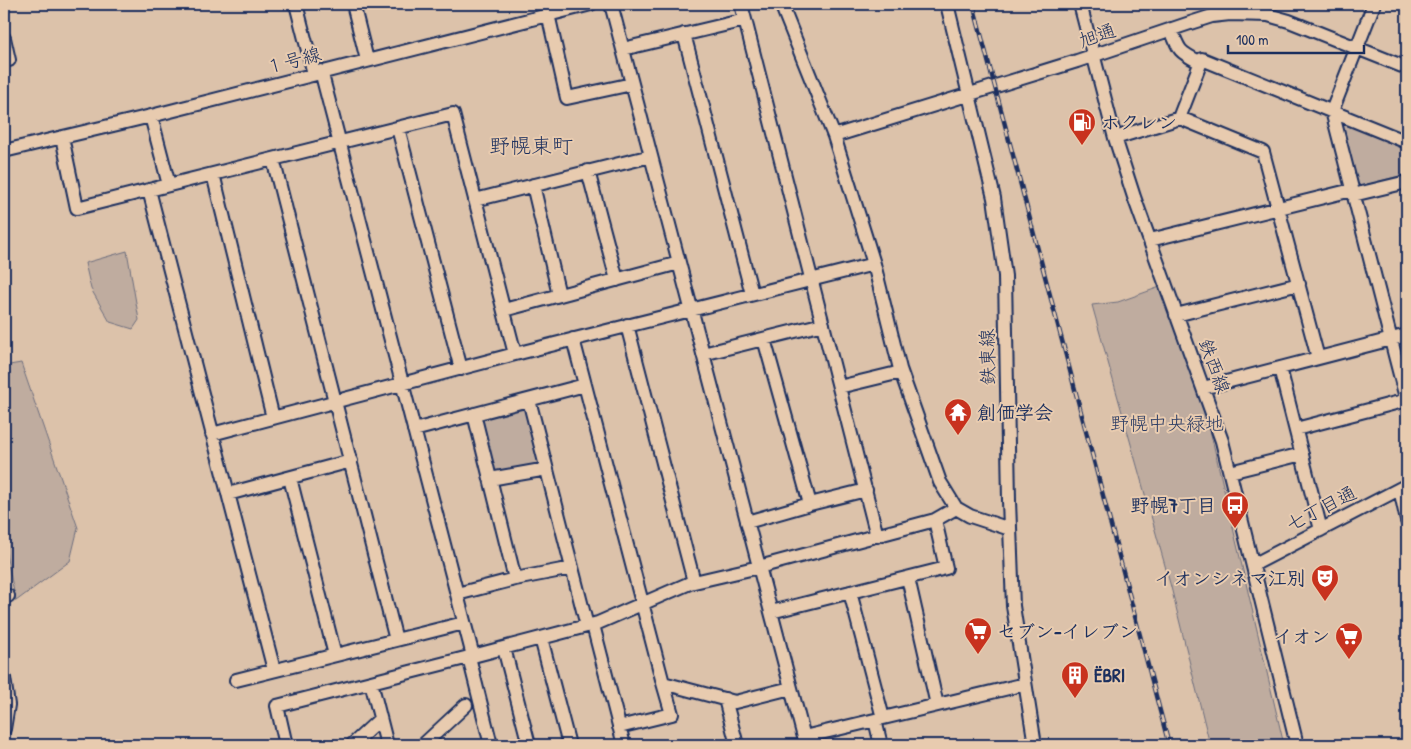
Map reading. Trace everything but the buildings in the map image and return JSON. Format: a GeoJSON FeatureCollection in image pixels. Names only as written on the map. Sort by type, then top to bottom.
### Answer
{"type":"FeatureCollection","features":[{"type":"Feature","properties":{"kind":"street"},"geometry":{"type":"LineString","coordinates":[[296,4],[340,142],[457,594],[491,745]]}},
{"type":"Feature","properties":{"kind":"street"},"geometry":{"type":"LineString","coordinates":[[353,4],[367,60]]}},
{"type":"Feature","properties":{"kind":"street","name":"１号線"},"geometry":{"type":"LineString","coordinates":[[4,151],[151,116],[591,4]]}},
{"type":"Feature","properties":{"kind":"street"},"geometry":{"type":"LineString","coordinates":[[611,4],[805,741],[879,719],[1025,684]]}},
{"type":"Feature","properties":{"kind":"street"},"geometry":{"type":"LineString","coordinates":[[740,4],[877,536]]}},
{"type":"Feature","properties":{"kind":"street"},"geometry":{"type":"LineString","coordinates":[[781,4],[834,136],[874,264],[901,372],[940,482],[956,508],[970,516],[1010,529]]}},
{"type":"Feature","properties":{"kind":"street","name":"鉄東線"},"geometry":{"type":"LineString","coordinates":[[947,4],[997,210],[1005,276],[1013,606],[1035,745]]}},
{"type":"Feature","properties":{"kind":"street","name":"鉄西線"},"geometry":{"type":"LineString","coordinates":[[1080,4],[1115,138],[1222,441],[1297,745]]}},
{"type":"Feature","properties":{"kind":"street"},"geometry":{"type":"LineString","coordinates":[[1296,429],[1407,401],[1332,111],[1355,48],[1374,4]]}},
{"type":"Feature","properties":{"kind":"street","name":"旭通"},"geometry":{"type":"LineString","coordinates":[[834,136],[1094,56],[1229,9],[1268,15],[1289,21],[1407,68]]}},
{"type":"Feature","properties":{"kind":"street"},"geometry":{"type":"LineString","coordinates":[[548,14],[567,98],[632,84]]}},
{"type":"Feature","properties":{"kind":"street"},"geometry":{"type":"LineString","coordinates":[[623,49],[745,20]]}},
{"type":"Feature","properties":{"kind":"street"},"geometry":{"type":"LineString","coordinates":[[1171,29],[1177,47],[1181,52],[1201,63]]}},
{"type":"Feature","properties":{"kind":"street"},"geometry":{"type":"LineString","coordinates":[[684,34],[752,294]]}},
{"type":"Feature","properties":{"kind":"street"},"geometry":{"type":"LineString","coordinates":[[4,38],[9,60],[4,61]]}},
{"type":"Feature","properties":{"kind":"street"},"geometry":{"type":"LineString","coordinates":[[1179,118],[1202,59],[1407,142]]}},
{"type":"Feature","properties":{"kind":"street"},"geometry":{"type":"LineString","coordinates":[[62,137],[77,208],[453,114],[515,354]]}},
{"type":"Feature","properties":{"kind":"street"},"geometry":{"type":"LineString","coordinates":[[151,116],[169,186]]}},
{"type":"Feature","properties":{"kind":"street"},"geometry":{"type":"LineString","coordinates":[[1115,138],[1179,118],[1263,152],[1318,358]]}},
{"type":"Feature","properties":{"kind":"street"},"geometry":{"type":"LineString","coordinates":[[398,128],[461,368]]}},
{"type":"Feature","properties":{"kind":"street"},"geometry":{"type":"LineString","coordinates":[[475,200],[651,156]]}},
{"type":"Feature","properties":{"kind":"street"},"geometry":{"type":"LineString","coordinates":[[273,159],[396,640]]}},
{"type":"Feature","properties":{"kind":"street"},"geometry":{"type":"LineString","coordinates":[[588,171],[616,280]]}},
{"type":"Feature","properties":{"kind":"street"},"geometry":{"type":"LineString","coordinates":[[213,174],[273,418]]}},
{"type":"Feature","properties":{"kind":"street"},"geometry":{"type":"LineString","coordinates":[[1150,240],[1279,208],[1407,182]]}},
{"type":"Feature","properties":{"kind":"street"},"geometry":{"type":"LineString","coordinates":[[533,185],[560,295]]}},
{"type":"Feature","properties":{"kind":"street"},"geometry":{"type":"LineString","coordinates":[[149,190],[274,670]]}},
{"type":"Feature","properties":{"kind":"street"},"geometry":{"type":"LineString","coordinates":[[504,310],[679,263]]}},
{"type":"Feature","properties":{"kind":"street"},"geometry":{"type":"LineString","coordinates":[[212,434],[573,339],[874,264]]}},
{"type":"Feature","properties":{"kind":"street"},"geometry":{"type":"LineString","coordinates":[[1176,315],[1298,284]]}},
{"type":"Feature","properties":{"kind":"street"},"geometry":{"type":"LineString","coordinates":[[703,354],[823,324]]}},
{"type":"Feature","properties":{"kind":"street"},"geometry":{"type":"LineString","coordinates":[[627,326],[694,582]]}},
{"type":"Feature","properties":{"kind":"street"},"geometry":{"type":"LineString","coordinates":[[1203,388],[1407,335]]}},
{"type":"Feature","properties":{"kind":"street"},"geometry":{"type":"LineString","coordinates":[[573,339],[672,714],[619,727]]}},
{"type":"Feature","properties":{"kind":"street"},"geometry":{"type":"LineString","coordinates":[[764,339],[810,504]]}},
{"type":"Feature","properties":{"kind":"street"},"geometry":{"type":"LineString","coordinates":[[1280,368],[1321,530]]}},
{"type":"Feature","properties":{"kind":"street"},"geometry":{"type":"LineString","coordinates":[[839,387],[901,372]]}},
{"type":"Feature","properties":{"kind":"street"},"geometry":{"type":"LineString","coordinates":[[414,430],[585,385]]}},
{"type":"Feature","properties":{"kind":"street"},"geometry":{"type":"LineString","coordinates":[[529,400],[572,568],[624,745]]}},
{"type":"Feature","properties":{"kind":"street"},"geometry":{"type":"LineString","coordinates":[[474,414],[515,579]]}},
{"type":"Feature","properties":{"kind":"street"},"geometry":{"type":"LineString","coordinates":[[1230,472],[1302,454]]}},
{"type":"Feature","properties":{"kind":"street"},"geometry":{"type":"LineString","coordinates":[[228,494],[351,462]]}},
{"type":"Feature","properties":{"kind":"street"},"geometry":{"type":"LineString","coordinates":[[490,480],[547,469]]}},
{"type":"Feature","properties":{"kind":"street"},"geometry":{"type":"LineString","coordinates":[[290,478],[335,655]]}},
{"type":"Feature","properties":{"kind":"street"},"geometry":{"type":"LineString","coordinates":[[1404,487],[1407,521]]}},
{"type":"Feature","properties":{"kind":"street","name":"七丁目通"},"geometry":{"type":"LineString","coordinates":[[1253,565],[1404,487]]}},
{"type":"Feature","properties":{"kind":"street"},"geometry":{"type":"LineString","coordinates":[[747,522],[866,490]]}},
{"type":"Feature","properties":{"kind":"street"},"geometry":{"type":"LineString","coordinates":[[285,744],[277,706],[590,626],[694,582],[759,567],[935,520],[956,508]]}},
{"type":"Feature","properties":{"kind":"street"},"geometry":{"type":"LineString","coordinates":[[771,612],[946,568],[935,520]]}},
{"type":"Feature","properties":{"kind":"street"},"geometry":{"type":"LineString","coordinates":[[457,594],[515,579],[572,568]]}},
{"type":"Feature","properties":{"kind":"street"},"geometry":{"type":"LineString","coordinates":[[908,578],[937,705]]}},
{"type":"Feature","properties":{"kind":"street"},"geometry":{"type":"LineString","coordinates":[[850,592],[879,719],[881,745]]}},
{"type":"Feature","properties":{"kind":"street"},"geometry":{"type":"LineString","coordinates":[[236,680],[464,623]]}},
{"type":"Feature","properties":{"kind":"street"},"geometry":{"type":"LineString","coordinates":[[541,638],[569,745]]}},
{"type":"Feature","properties":{"kind":"street"},"geometry":{"type":"LineString","coordinates":[[504,648],[529,745]]}},
{"type":"Feature","properties":{"kind":"street"},"geometry":{"type":"LineString","coordinates":[[4,678],[8,705],[4,729]]}},
{"type":"Feature","properties":{"kind":"street"},"geometry":{"type":"LineString","coordinates":[[371,682],[387,745]]}},
{"type":"Feature","properties":{"kind":"street"},"geometry":{"type":"LineString","coordinates":[[663,683],[735,702],[791,688]]}},
{"type":"Feature","properties":{"kind":"street"},"geometry":{"type":"LineString","coordinates":[[725,699],[737,745]]}},
{"type":"Feature","properties":{"kind":"street"},"geometry":{"type":"LineString","coordinates":[[423,745],[466,705]]}},
{"type":"Feature","properties":{"kind":"street"},"geometry":{"type":"LineString","coordinates":[[352,745],[380,719]]}},
{"type":"Feature","properties":{"kind":"green space"},"geometry":{"type":"Polygon","coordinates":[[[1348,123],[1407,147],[1407,174],[1361,186],[1356,181],[1341,127],[1348,123]]]}},
{"type":"Feature","properties":{"kind":"green space"},"geometry":{"type":"Polygon","coordinates":[[[127,251],[139,320],[133,329],[110,322],[91,289],[85,263],[127,251]]]}},
{"type":"Feature","properties":{"kind":"green space","name":"野幌中央緑地"},"geometry":{"type":"Polygon","coordinates":[[[1160,287],[1206,413],[1284,745],[1210,745],[1171,587],[1092,305],[1118,302],[1160,287]]]}},
{"type":"Feature","properties":{"kind":"green space"},"geometry":{"type":"Polygon","coordinates":[[[21,363],[78,528],[70,561],[16,601],[4,545],[4,366],[21,363]]]}},
{"type":"Feature","properties":{"kind":"green space"},"geometry":{"type":"Polygon","coordinates":[[[525,409],[539,465],[493,475],[480,419],[525,409]]]}},
{"type":"Feature","properties":{"kind":"railway"},"geometry":{"type":"LineString","coordinates":[[973,4],[1169,745]]}},
{"type":"Feature","properties":{"kind":"place","name":"ホクレン"},"geometry":{"type":"Point","coordinates":[1082,146]}},
{"type":"Feature","properties":{"kind":"place","name":"創価学会"},"geometry":{"type":"Point","coordinates":[958,436]}},
{"type":"Feature","properties":{"kind":"place","name":"野幌7丁目"},"geometry":{"type":"Point","coordinates":[1235,529]}},
{"type":"Feature","properties":{"kind":"place","name":"イオンシネマ江別"},"geometry":{"type":"Point","coordinates":[1325,602]}},
{"type":"Feature","properties":{"kind":"place","name":"セブン-イレブン"},"geometry":{"type":"Point","coordinates":[978,655]}},
{"type":"Feature","properties":{"kind":"place","name":"イオン"},"geometry":{"type":"Point","coordinates":[1349,660]}},
{"type":"Feature","properties":{"kind":"place","name":"ËBRI"},"geometry":{"type":"Point","coordinates":[1075,699]}},
{"type":"Feature","properties":{"kind":"district","name":"野幌東町"},"geometry":{"type":"Point","coordinates":[531,146]}}]}
